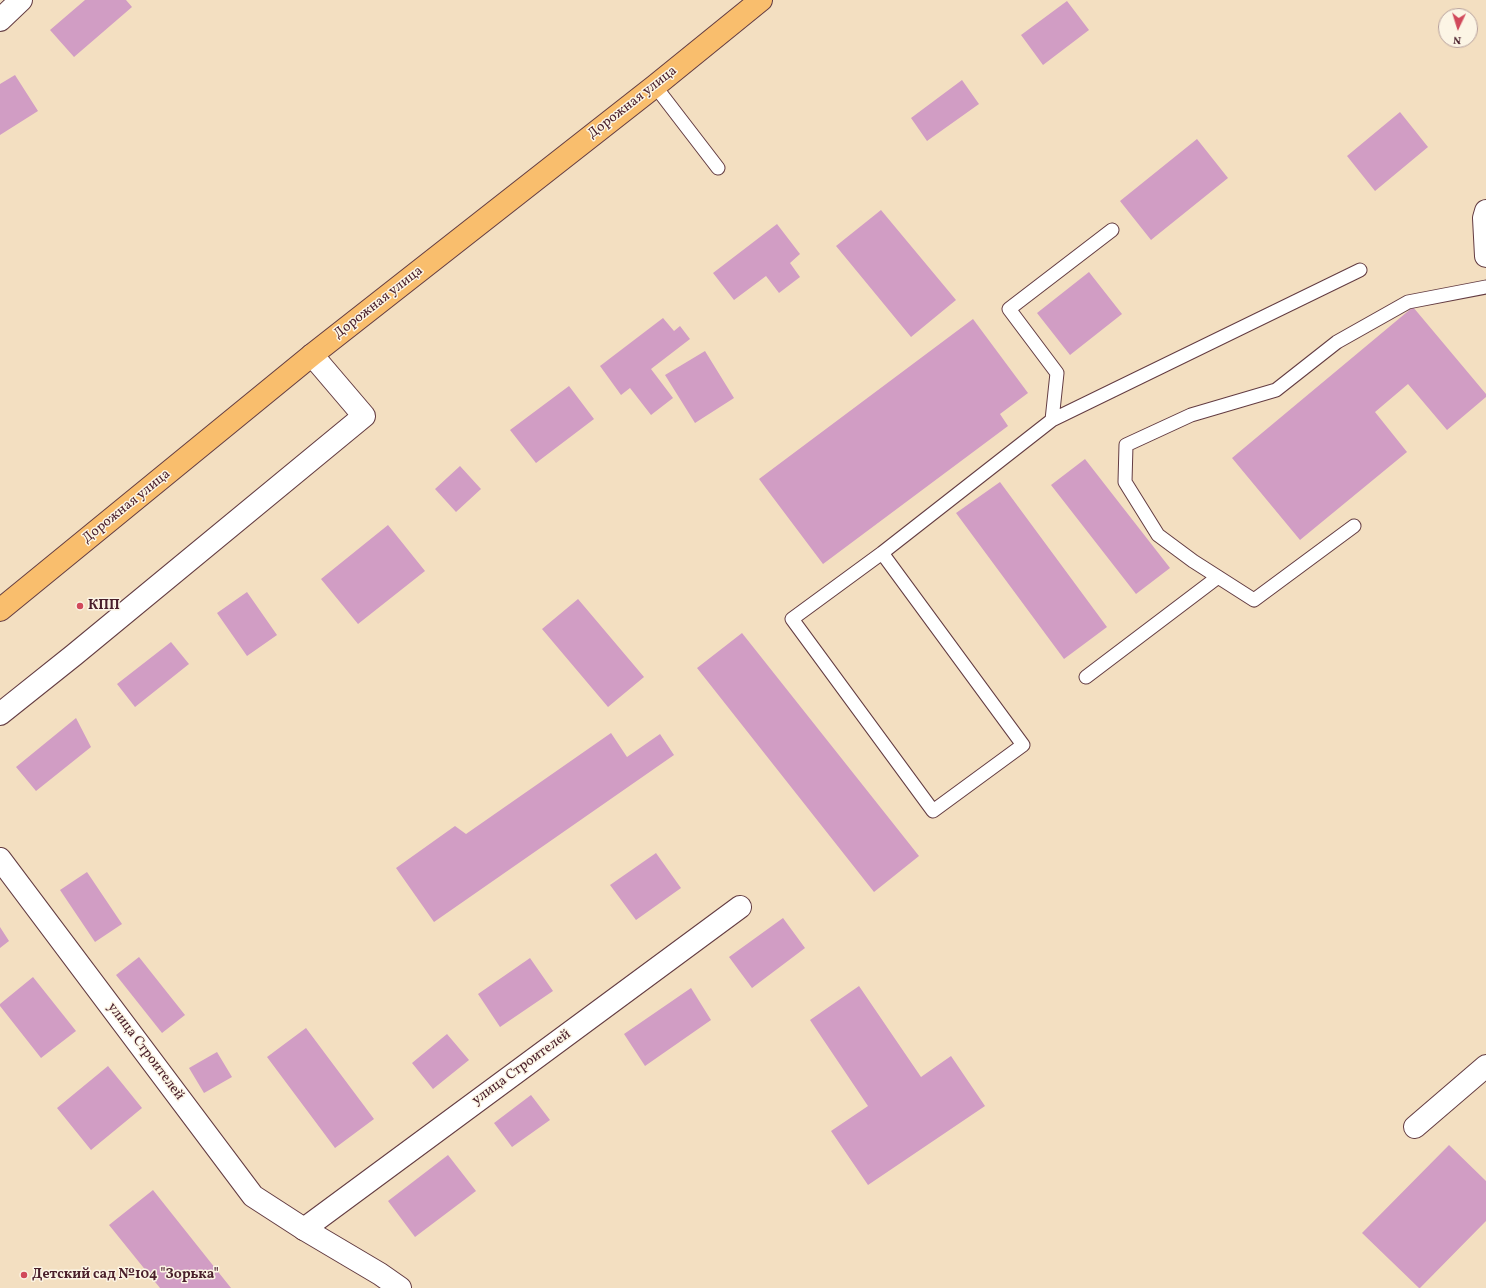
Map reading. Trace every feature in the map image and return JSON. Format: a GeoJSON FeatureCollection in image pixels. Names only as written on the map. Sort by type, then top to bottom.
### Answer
{"type":"FeatureCollection","features":[{"type":"Feature","properties":{"kind":"main road","name":"Дорожная улица"},"geometry":{"type":"LineString","coordinates":[[0,610],[312,355],[655,86],[761,0]]}},
{"type":"Feature","properties":{"kind":"street"},"geometry":{"type":"LineString","coordinates":[[0,20],[21,0]]}},
{"type":"Feature","properties":{"kind":"street"},"geometry":{"type":"LineString","coordinates":[[1486,210],[1484,218],[1486,256]]}},
{"type":"Feature","properties":{"kind":"street"},"geometry":{"type":"LineString","coordinates":[[0,714],[74,655],[364,416],[312,355]]}},
{"type":"Feature","properties":{"kind":"street","name":"улица Строителей"},"geometry":{"type":"LineString","coordinates":[[0,859],[253,1196],[304,1229],[378,1281],[400,1288]]}},
{"type":"Feature","properties":{"kind":"street","name":"улица Строителей"},"geometry":{"type":"LineString","coordinates":[[304,1229],[740,907]]}},
{"type":"Feature","properties":{"kind":"street"},"geometry":{"type":"LineString","coordinates":[[1414,1127],[1486,1066]]}},
{"type":"Feature","properties":{"kind":"lane"},"geometry":{"type":"LineString","coordinates":[[655,86],[718,168]]}},
{"type":"Feature","properties":{"kind":"lane"},"geometry":{"type":"LineString","coordinates":[[1052,420],[1057,373],[1009,309],[1112,230]]}},
{"type":"Feature","properties":{"kind":"lane"},"geometry":{"type":"LineString","coordinates":[[882,553],[1022,745],[932,811],[792,619],[882,553],[1052,420],[1360,270]]}},
{"type":"Feature","properties":{"kind":"lane"},"geometry":{"type":"LineString","coordinates":[[1354,526],[1254,600],[1193,561],[1158,535],[1125,482],[1126,445],[1191,415],[1276,390],[1337,342],[1408,302],[1486,287]]}},
{"type":"Feature","properties":{"kind":"lane"},"geometry":{"type":"LineString","coordinates":[[1086,677],[1218,577]]}},
{"type":"Feature","properties":{"kind":"building"},"geometry":{"type":"Polygon","coordinates":[[[85,0],[126,0],[132,7],[74,57],[50,30],[85,0]]]}},
{"type":"Feature","properties":{"kind":"building"},"geometry":{"type":"Polygon","coordinates":[[[1067,1],[1089,30],[1043,65],[1021,35],[1067,1]]]}},
{"type":"Feature","properties":{"kind":"building"},"geometry":{"type":"Polygon","coordinates":[[[15,75],[38,111],[0,135],[0,84],[15,75]]]}},
{"type":"Feature","properties":{"kind":"building"},"geometry":{"type":"Polygon","coordinates":[[[962,80],[979,104],[927,141],[911,118],[962,80]]]}},
{"type":"Feature","properties":{"kind":"building"},"geometry":{"type":"Polygon","coordinates":[[[1400,112],[1428,147],[1375,191],[1347,156],[1400,112]]]}},
{"type":"Feature","properties":{"kind":"building"},"geometry":{"type":"Polygon","coordinates":[[[1197,139],[1228,178],[1151,240],[1120,201],[1197,139]]]}},
{"type":"Feature","properties":{"kind":"building"},"geometry":{"type":"Polygon","coordinates":[[[881,210],[956,300],[911,337],[836,246],[881,210]]]}},
{"type":"Feature","properties":{"kind":"building"},"geometry":{"type":"Polygon","coordinates":[[[777,224],[800,254],[790,263],[800,277],[779,293],[766,276],[734,300],[713,273],[777,224]]]}},
{"type":"Feature","properties":{"kind":"building"},"geometry":{"type":"Polygon","coordinates":[[[1089,272],[1122,314],[1070,355],[1037,313],[1089,272]]]}},
{"type":"Feature","properties":{"kind":"building"},"geometry":{"type":"Polygon","coordinates":[[[1413,307],[1486,394],[1486,397],[1447,430],[1408,384],[1375,412],[1407,452],[1300,540],[1232,458],[1413,307]]]}},
{"type":"Feature","properties":{"kind":"building"},"geometry":{"type":"Polygon","coordinates":[[[663,318],[674,331],[680,326],[690,339],[651,369],[673,398],[651,415],[630,388],[621,395],[600,366],[663,318]]]}},
{"type":"Feature","properties":{"kind":"building"},"geometry":{"type":"Polygon","coordinates":[[[973,319],[1028,393],[1000,414],[1008,426],[823,564],[759,479],[973,319]]]}},
{"type":"Feature","properties":{"kind":"building"},"geometry":{"type":"Polygon","coordinates":[[[705,351],[734,398],[695,423],[665,375],[705,351]]]}},
{"type":"Feature","properties":{"kind":"building"},"geometry":{"type":"Polygon","coordinates":[[[569,386],[594,419],[536,463],[510,430],[569,386]]]}},
{"type":"Feature","properties":{"kind":"building"},"geometry":{"type":"Polygon","coordinates":[[[1085,459],[1170,568],[1136,594],[1051,485],[1085,459]]]}},
{"type":"Feature","properties":{"kind":"building"},"geometry":{"type":"Polygon","coordinates":[[[460,466],[481,489],[456,512],[435,489],[460,466]]]}},
{"type":"Feature","properties":{"kind":"building"},"geometry":{"type":"Polygon","coordinates":[[[1000,482],[1107,627],[1064,659],[956,513],[1000,482]]]}},
{"type":"Feature","properties":{"kind":"building"},"geometry":{"type":"Polygon","coordinates":[[[388,525],[425,571],[358,624],[321,579],[388,525]]]}},
{"type":"Feature","properties":{"kind":"building"},"geometry":{"type":"Polygon","coordinates":[[[247,592],[277,635],[247,656],[217,613],[247,592]]]}},
{"type":"Feature","properties":{"kind":"building"},"geometry":{"type":"Polygon","coordinates":[[[578,599],[644,677],[608,707],[542,629],[578,599]]]}},
{"type":"Feature","properties":{"kind":"building"},"geometry":{"type":"Polygon","coordinates":[[[742,633],[919,856],[874,892],[697,668],[742,633]]]}},
{"type":"Feature","properties":{"kind":"building"},"geometry":{"type":"Polygon","coordinates":[[[171,642],[189,664],[135,707],[117,684],[171,642]]]}},
{"type":"Feature","properties":{"kind":"building"},"geometry":{"type":"Polygon","coordinates":[[[76,718],[91,747],[36,791],[16,767],[76,718]]]}},
{"type":"Feature","properties":{"kind":"building"},"geometry":{"type":"Polygon","coordinates":[[[611,733],[627,757],[660,734],[674,755],[434,922],[396,868],[455,826],[466,834],[611,733]]]}},
{"type":"Feature","properties":{"kind":"building"},"geometry":{"type":"Polygon","coordinates":[[[656,853],[681,888],[636,920],[610,885],[656,853]]]}},
{"type":"Feature","properties":{"kind":"building"},"geometry":{"type":"Polygon","coordinates":[[[87,872],[122,924],[95,942],[60,890],[87,872]]]}},
{"type":"Feature","properties":{"kind":"building"},"geometry":{"type":"Polygon","coordinates":[[[783,918],[805,948],[752,988],[729,957],[783,918]]]}},
{"type":"Feature","properties":{"kind":"building"},"geometry":{"type":"Polygon","coordinates":[[[0,927],[9,941],[0,948],[0,927]]]}},
{"type":"Feature","properties":{"kind":"building"},"geometry":{"type":"Polygon","coordinates":[[[139,957],[185,1015],[162,1033],[116,975],[139,957]]]}},
{"type":"Feature","properties":{"kind":"building"},"geometry":{"type":"Polygon","coordinates":[[[530,958],[553,991],[500,1027],[478,994],[530,958]]]}},
{"type":"Feature","properties":{"kind":"building"},"geometry":{"type":"Polygon","coordinates":[[[33,977],[76,1031],[41,1058],[0,1006],[0,1004],[33,977]]]}},
{"type":"Feature","properties":{"kind":"building"},"geometry":{"type":"Polygon","coordinates":[[[859,986],[921,1077],[951,1056],[985,1106],[868,1185],[831,1131],[868,1106],[810,1020],[859,986]]]}},
{"type":"Feature","properties":{"kind":"building"},"geometry":{"type":"Polygon","coordinates":[[[691,988],[711,1020],[645,1066],[624,1034],[691,988]]]}},
{"type":"Feature","properties":{"kind":"building"},"geometry":{"type":"Polygon","coordinates":[[[306,1028],[374,1119],[335,1148],[267,1057],[306,1028]]]}},
{"type":"Feature","properties":{"kind":"building"},"geometry":{"type":"Polygon","coordinates":[[[447,1034],[469,1060],[433,1089],[412,1063],[447,1034]]]}},
{"type":"Feature","properties":{"kind":"building"},"geometry":{"type":"Polygon","coordinates":[[[217,1052],[232,1077],[204,1093],[189,1068],[217,1052]]]}},
{"type":"Feature","properties":{"kind":"building"},"geometry":{"type":"Polygon","coordinates":[[[108,1066],[142,1108],[91,1150],[57,1108],[108,1066]]]}},
{"type":"Feature","properties":{"kind":"building"},"geometry":{"type":"Polygon","coordinates":[[[531,1095],[550,1120],[512,1147],[494,1123],[531,1095]]]}},
{"type":"Feature","properties":{"kind":"building"},"geometry":{"type":"Polygon","coordinates":[[[1449,1145],[1486,1181],[1486,1221],[1419,1288],[1362,1233],[1449,1145]]]}},
{"type":"Feature","properties":{"kind":"building"},"geometry":{"type":"Polygon","coordinates":[[[448,1155],[476,1191],[415,1237],[388,1201],[448,1155]]]}},
{"type":"Feature","properties":{"kind":"building"},"geometry":{"type":"Polygon","coordinates":[[[153,1190],[231,1288],[160,1288],[109,1225],[153,1190]]]}},
{"type":"Feature","properties":{"kind":"place","name":"КПП"},"geometry":{"type":"Point","coordinates":[80,606]}},
{"type":"Feature","properties":{"kind":"place","name":"Детский сад №104 \"Зорька\""},"geometry":{"type":"Point","coordinates":[24,1275]}}]}
